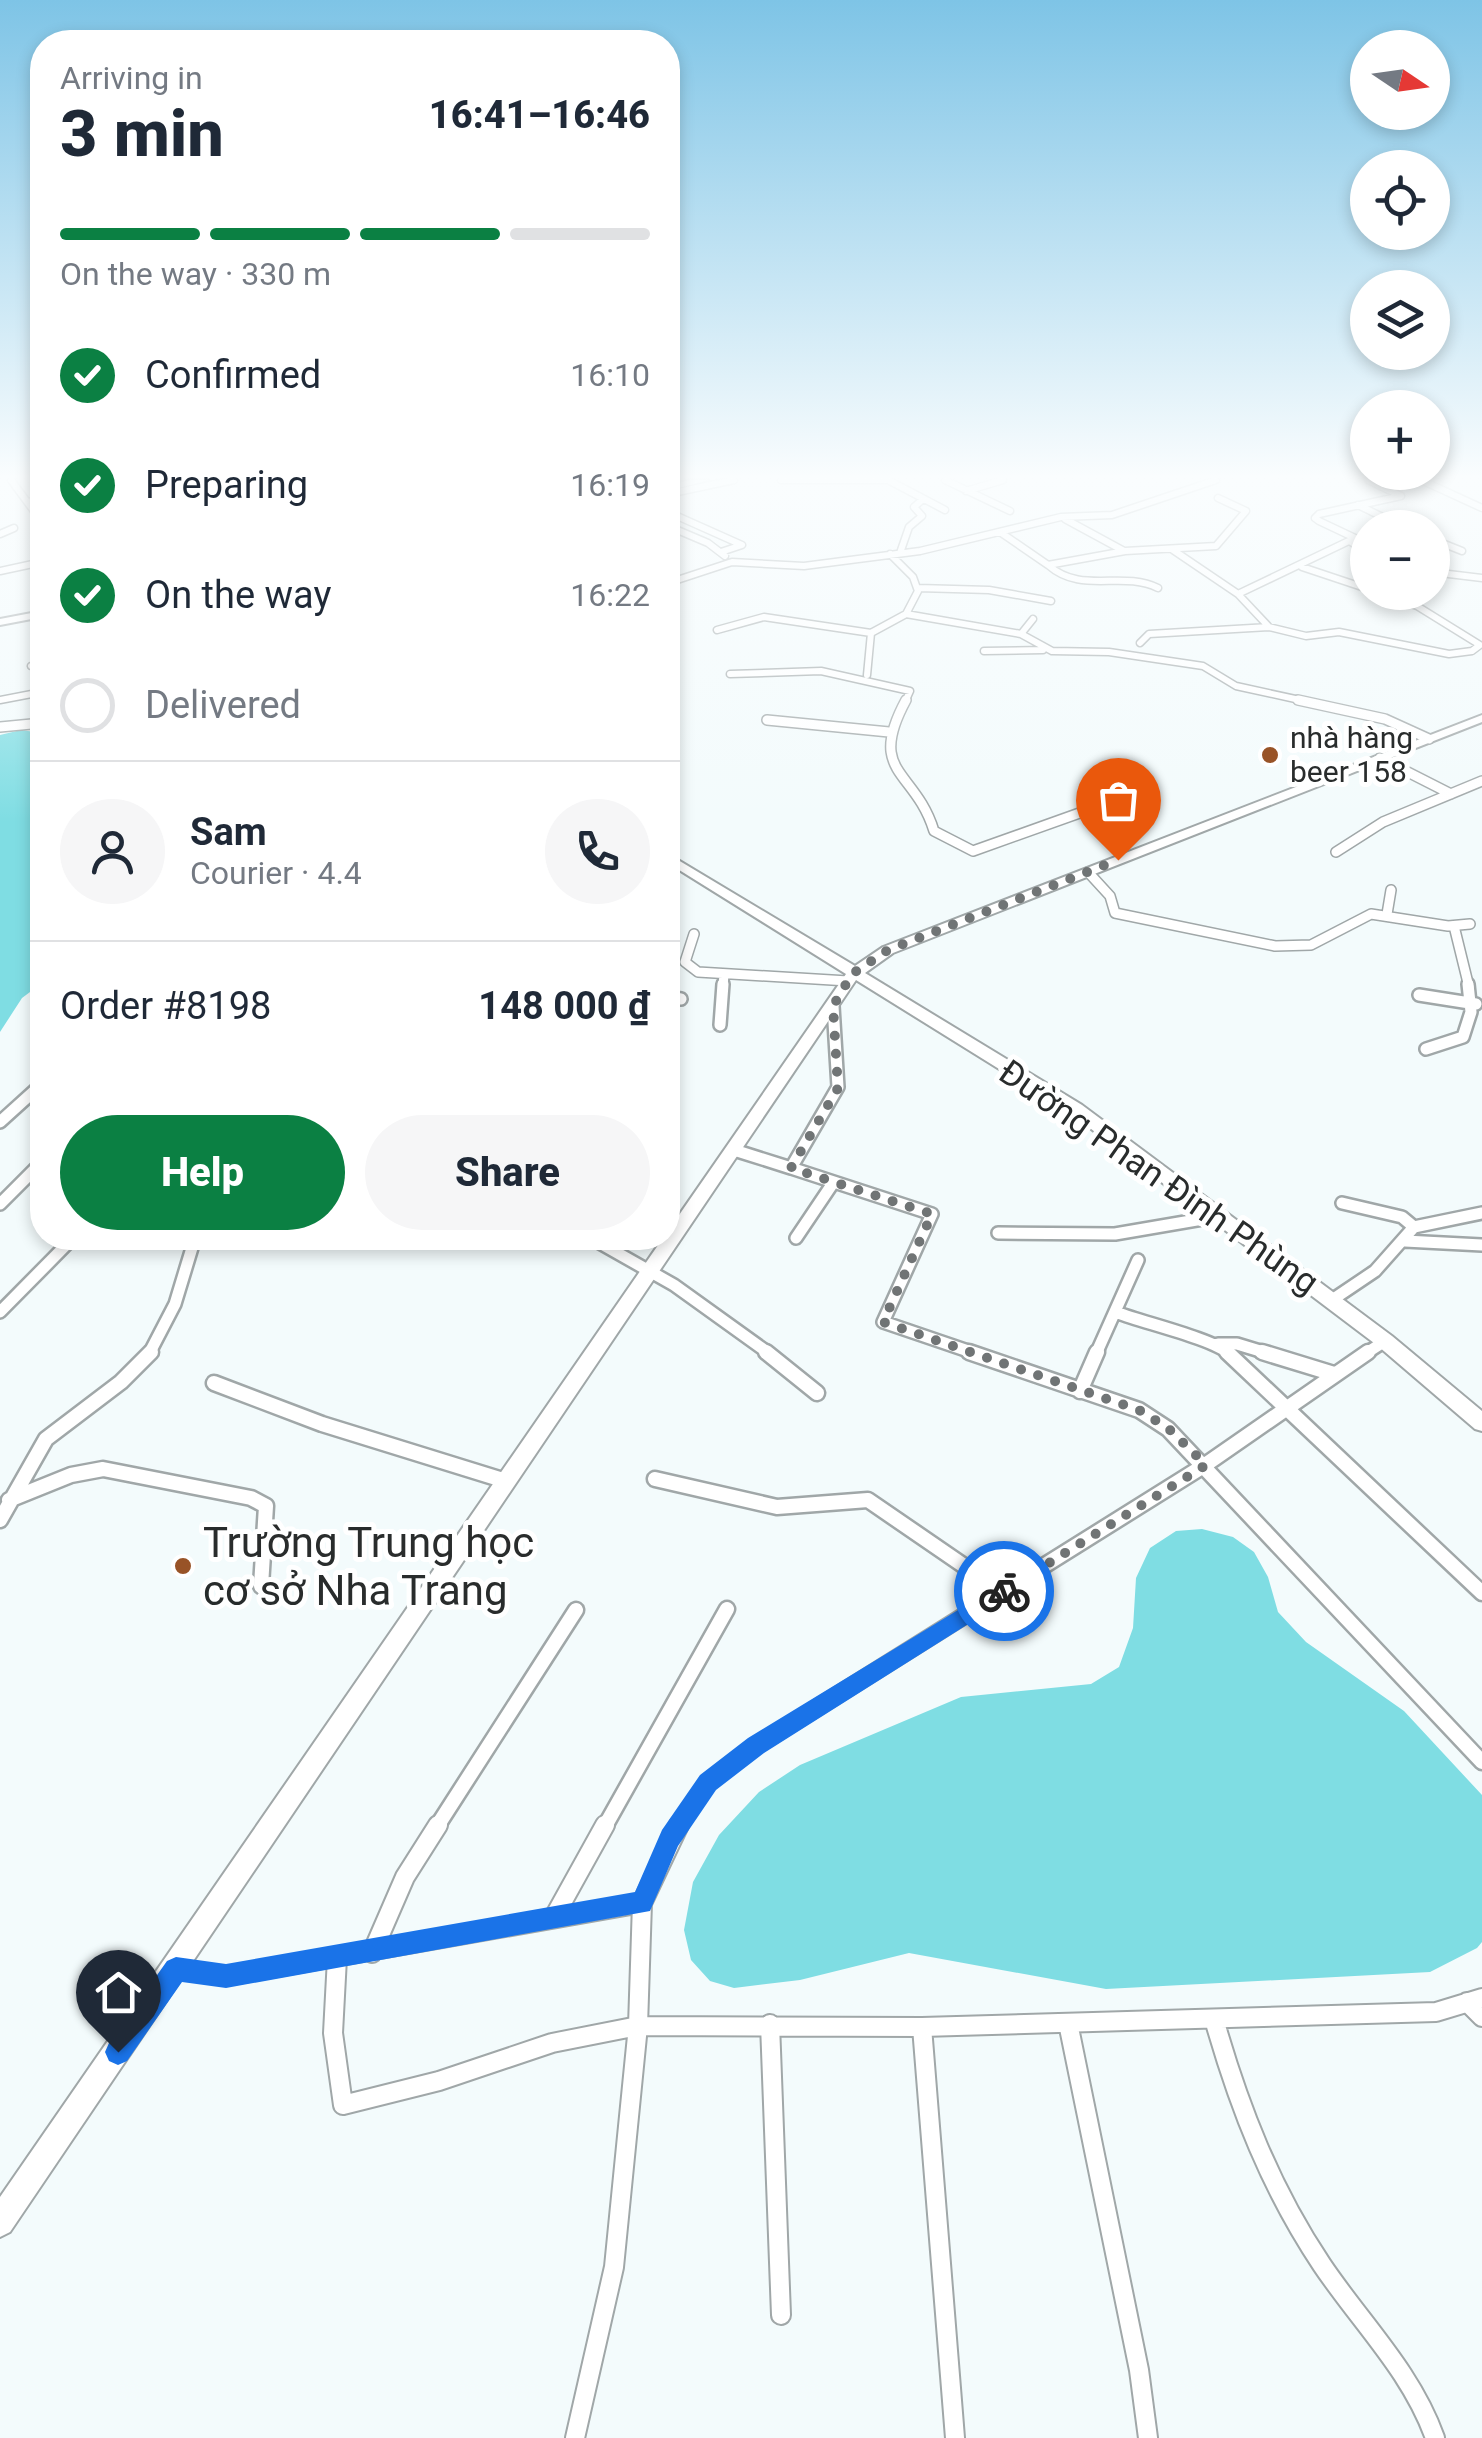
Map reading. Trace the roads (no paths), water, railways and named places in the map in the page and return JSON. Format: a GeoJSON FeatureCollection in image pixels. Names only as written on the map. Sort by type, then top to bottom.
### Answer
{"type":"FeatureCollection","features":[{"type":"Feature","properties":{"kind":"street"},"geometry":{"type":"LineString","coordinates":[[717,630],[764,617],[871,633],[906,614],[915,594]]}},
{"type":"Feature","properties":{"kind":"street"},"geometry":{"type":"LineString","coordinates":[[1010,594],[1051,601]]}},
{"type":"Feature","properties":{"kind":"street"},"geometry":{"type":"LineString","coordinates":[[1238,594],[1269,626]]}},
{"type":"Feature","properties":{"kind":"street"},"geometry":{"type":"LineString","coordinates":[[1140,643],[1149,634],[1269,626],[1306,636],[1338,632],[1436,652],[1463,654],[1480,645],[1423,610]]}},
{"type":"Feature","properties":{"kind":"street"},"geometry":{"type":"LineString","coordinates":[[906,614],[1020,634],[1043,650]]}},
{"type":"Feature","properties":{"kind":"street"},"geometry":{"type":"LineString","coordinates":[[0,622],[30,616]]}},
{"type":"Feature","properties":{"kind":"street"},"geometry":{"type":"LineString","coordinates":[[1020,634],[1033,620]]}},
{"type":"Feature","properties":{"kind":"street"},"geometry":{"type":"LineString","coordinates":[[867,675],[871,633]]}},
{"type":"Feature","properties":{"kind":"street"},"geometry":{"type":"LineString","coordinates":[[984,651],[1109,652],[1203,666],[1236,686],[1386,719],[1429,739]]}},
{"type":"Feature","properties":{"kind":"street"},"geometry":{"type":"LineString","coordinates":[[730,674],[814,670],[867,675],[910,692],[890,732],[889,755],[898,773],[924,801],[934,831],[973,851],[1130,795]]}},
{"type":"Feature","properties":{"kind":"street"},"geometry":{"type":"LineString","coordinates":[[0,700],[30,694]]}},
{"type":"Feature","properties":{"kind":"street"},"geometry":{"type":"LineString","coordinates":[[680,1228],[850,978],[888,950],[1482,718]]}},
{"type":"Feature","properties":{"kind":"street"},"geometry":{"type":"LineString","coordinates":[[766,720],[890,732]]}},
{"type":"Feature","properties":{"kind":"street"},"geometry":{"type":"LineString","coordinates":[[0,727],[30,722]]}},
{"type":"Feature","properties":{"kind":"street"},"geometry":{"type":"LineString","coordinates":[[1380,758],[1450,794]]}},
{"type":"Feature","properties":{"kind":"street"},"geometry":{"type":"LineString","coordinates":[[1336,852],[1383,822],[1482,782]]}},
{"type":"Feature","properties":{"kind":"street","name":"Đường Phan Đình Phùng"},"geometry":{"type":"LineString","coordinates":[[680,866],[850,978],[1076,1109],[1332,1300],[1482,1422]]}},
{"type":"Feature","properties":{"kind":"street"},"geometry":{"type":"LineString","coordinates":[[1088,872],[1110,896],[1114,913],[1276,946],[1311,945],[1364,916],[1387,914],[1454,926],[1470,924]]}},
{"type":"Feature","properties":{"kind":"street"},"geometry":{"type":"LineString","coordinates":[[1387,914],[1391,890]]}},
{"type":"Feature","properties":{"kind":"street"},"geometry":{"type":"LineString","coordinates":[[1426,1049],[1463,1037],[1470,1030],[1476,1004],[1454,926]]}},
{"type":"Feature","properties":{"kind":"street"},"geometry":{"type":"LineString","coordinates":[[694,934],[685,962],[698,972],[850,978]]}},
{"type":"Feature","properties":{"kind":"street"},"geometry":{"type":"LineString","coordinates":[[720,1026],[724,974]]}},
{"type":"Feature","properties":{"kind":"street"},"geometry":{"type":"LineString","coordinates":[[1419,995],[1476,1004]]}},
{"type":"Feature","properties":{"kind":"street"},"geometry":{"type":"LineString","coordinates":[[791,1168],[838,1088],[833,1006]]}},
{"type":"Feature","properties":{"kind":"street"},"geometry":{"type":"LineString","coordinates":[[0,1122],[30,1095]]}},
{"type":"Feature","properties":{"kind":"street"},"geometry":{"type":"LineString","coordinates":[[734,1150],[932,1214],[883,1322],[1154,1418],[1206,1465],[1482,1762]]}},
{"type":"Feature","properties":{"kind":"street"},"geometry":{"type":"LineString","coordinates":[[0,1204],[30,1174]]}},
{"type":"Feature","properties":{"kind":"street"},"geometry":{"type":"LineString","coordinates":[[796,1238],[833,1183]]}},
{"type":"Feature","properties":{"kind":"street"},"geometry":{"type":"LineString","coordinates":[[1342,1203],[1402,1217],[1414,1227]]}},
{"type":"Feature","properties":{"kind":"street"},"geometry":{"type":"LineString","coordinates":[[1332,1300],[1376,1271],[1414,1227],[1482,1213]]}},
{"type":"Feature","properties":{"kind":"street"},"geometry":{"type":"LineString","coordinates":[[998,1233],[1115,1234],[1220,1216]]}},
{"type":"Feature","properties":{"kind":"street"},"geometry":{"type":"LineString","coordinates":[[1405,1241],[1482,1245]]}},
{"type":"Feature","properties":{"kind":"street"},"geometry":{"type":"LineString","coordinates":[[0,1312],[61,1250]]}},
{"type":"Feature","properties":{"kind":"street"},"geometry":{"type":"LineString","coordinates":[[0,1520],[27,1463],[57,1427],[142,1363],[171,1313],[191,1250]]}},
{"type":"Feature","properties":{"kind":"street"},"geometry":{"type":"LineString","coordinates":[[607,1250],[650,1271],[764,1348],[816,1393]]}},
{"type":"Feature","properties":{"kind":"street"},"geometry":{"type":"LineString","coordinates":[[0,2222],[665,1250]]}},
{"type":"Feature","properties":{"kind":"street"},"geometry":{"type":"LineString","coordinates":[[1080,1391],[1118,1313],[1138,1260]]}},
{"type":"Feature","properties":{"kind":"street"},"geometry":{"type":"LineString","coordinates":[[1118,1313],[1194,1341],[1237,1344],[1334,1374]]}},
{"type":"Feature","properties":{"kind":"street"},"geometry":{"type":"LineString","coordinates":[[575,2438],[614,2267],[638,2026],[642,1902],[670,1838],[708,1783],[756,1746],[1206,1465],[1287,1404],[1385,1341]]}},
{"type":"Feature","properties":{"kind":"street"},"geometry":{"type":"LineString","coordinates":[[1218,1344],[1287,1404],[1482,1593]]}},
{"type":"Feature","properties":{"kind":"street"},"geometry":{"type":"LineString","coordinates":[[214,1384],[274,1410],[404,1446],[506,1481]]}},
{"type":"Feature","properties":{"kind":"street"},"geometry":{"type":"LineString","coordinates":[[10,1500],[71,1476],[103,1469],[251,1498],[266,1506],[260,1586]]}},
{"type":"Feature","properties":{"kind":"street"},"geometry":{"type":"LineString","coordinates":[[655,1479],[776,1507],[868,1500],[1002,1592]]}},
{"type":"Feature","properties":{"kind":"street"},"geometry":{"type":"LineString","coordinates":[[372,1952],[405,1877],[576,1610]]}},
{"type":"Feature","properties":{"kind":"street"},"geometry":{"type":"LineString","coordinates":[[554,1917],[726,1610]]}},
{"type":"Feature","properties":{"kind":"street"},"geometry":{"type":"LineString","coordinates":[[176,1969],[226,1976],[642,1902]]}},
{"type":"Feature","properties":{"kind":"street"},"geometry":{"type":"LineString","coordinates":[[337,1958],[333,2033],[343,2105],[439,2080],[552,2043],[638,2026],[922,2026],[1214,2019],[1436,2012],[1474,2000],[1482,2017]]}},
{"type":"Feature","properties":{"kind":"street"},"geometry":{"type":"LineString","coordinates":[[1214,2019],[1244,2124],[1276,2192],[1345,2298],[1393,2353],[1435,2438]]}},
{"type":"Feature","properties":{"kind":"street"},"geometry":{"type":"LineString","coordinates":[[1068,2023],[1139,2370],[1148,2438]]}},
{"type":"Feature","properties":{"kind":"street"},"geometry":{"type":"LineString","coordinates":[[770,2024],[781,2315]]}},
{"type":"Feature","properties":{"kind":"street"},"geometry":{"type":"LineString","coordinates":[[922,2026],[955,2438]]}},
{"type":"Feature","properties":{"kind":"water"},"geometry":{"type":"Polygon","coordinates":[[[30,731],[30,992],[0,1032],[0,735],[30,731]]]}},
{"type":"Feature","properties":{"kind":"water"},"geometry":{"type":"Polygon","coordinates":[[[1202,1529],[1233,1537],[1254,1552],[1268,1577],[1278,1612],[1306,1642],[1404,1711],[1482,1795],[1482,1942],[1477,1948],[1430,1972],[1106,1989],[909,1953],[800,1980],[734,1988],[710,1981],[691,1960],[684,1930],[693,1882],[719,1835],[759,1792],[800,1765],[961,1697],[1091,1684],[1119,1667],[1133,1628],[1136,1578],[1150,1548],[1176,1531],[1202,1529]]]}},
{"type":"Feature","properties":{"kind":"place","name":"nhà hàng beer 158"},"geometry":{"type":"Point","coordinates":[1270,755]}},
{"type":"Feature","properties":{"kind":"place","name":"Trường Trung học cơ sở Nha Trang"},"geometry":{"type":"Point","coordinates":[183,1566]}}]}
